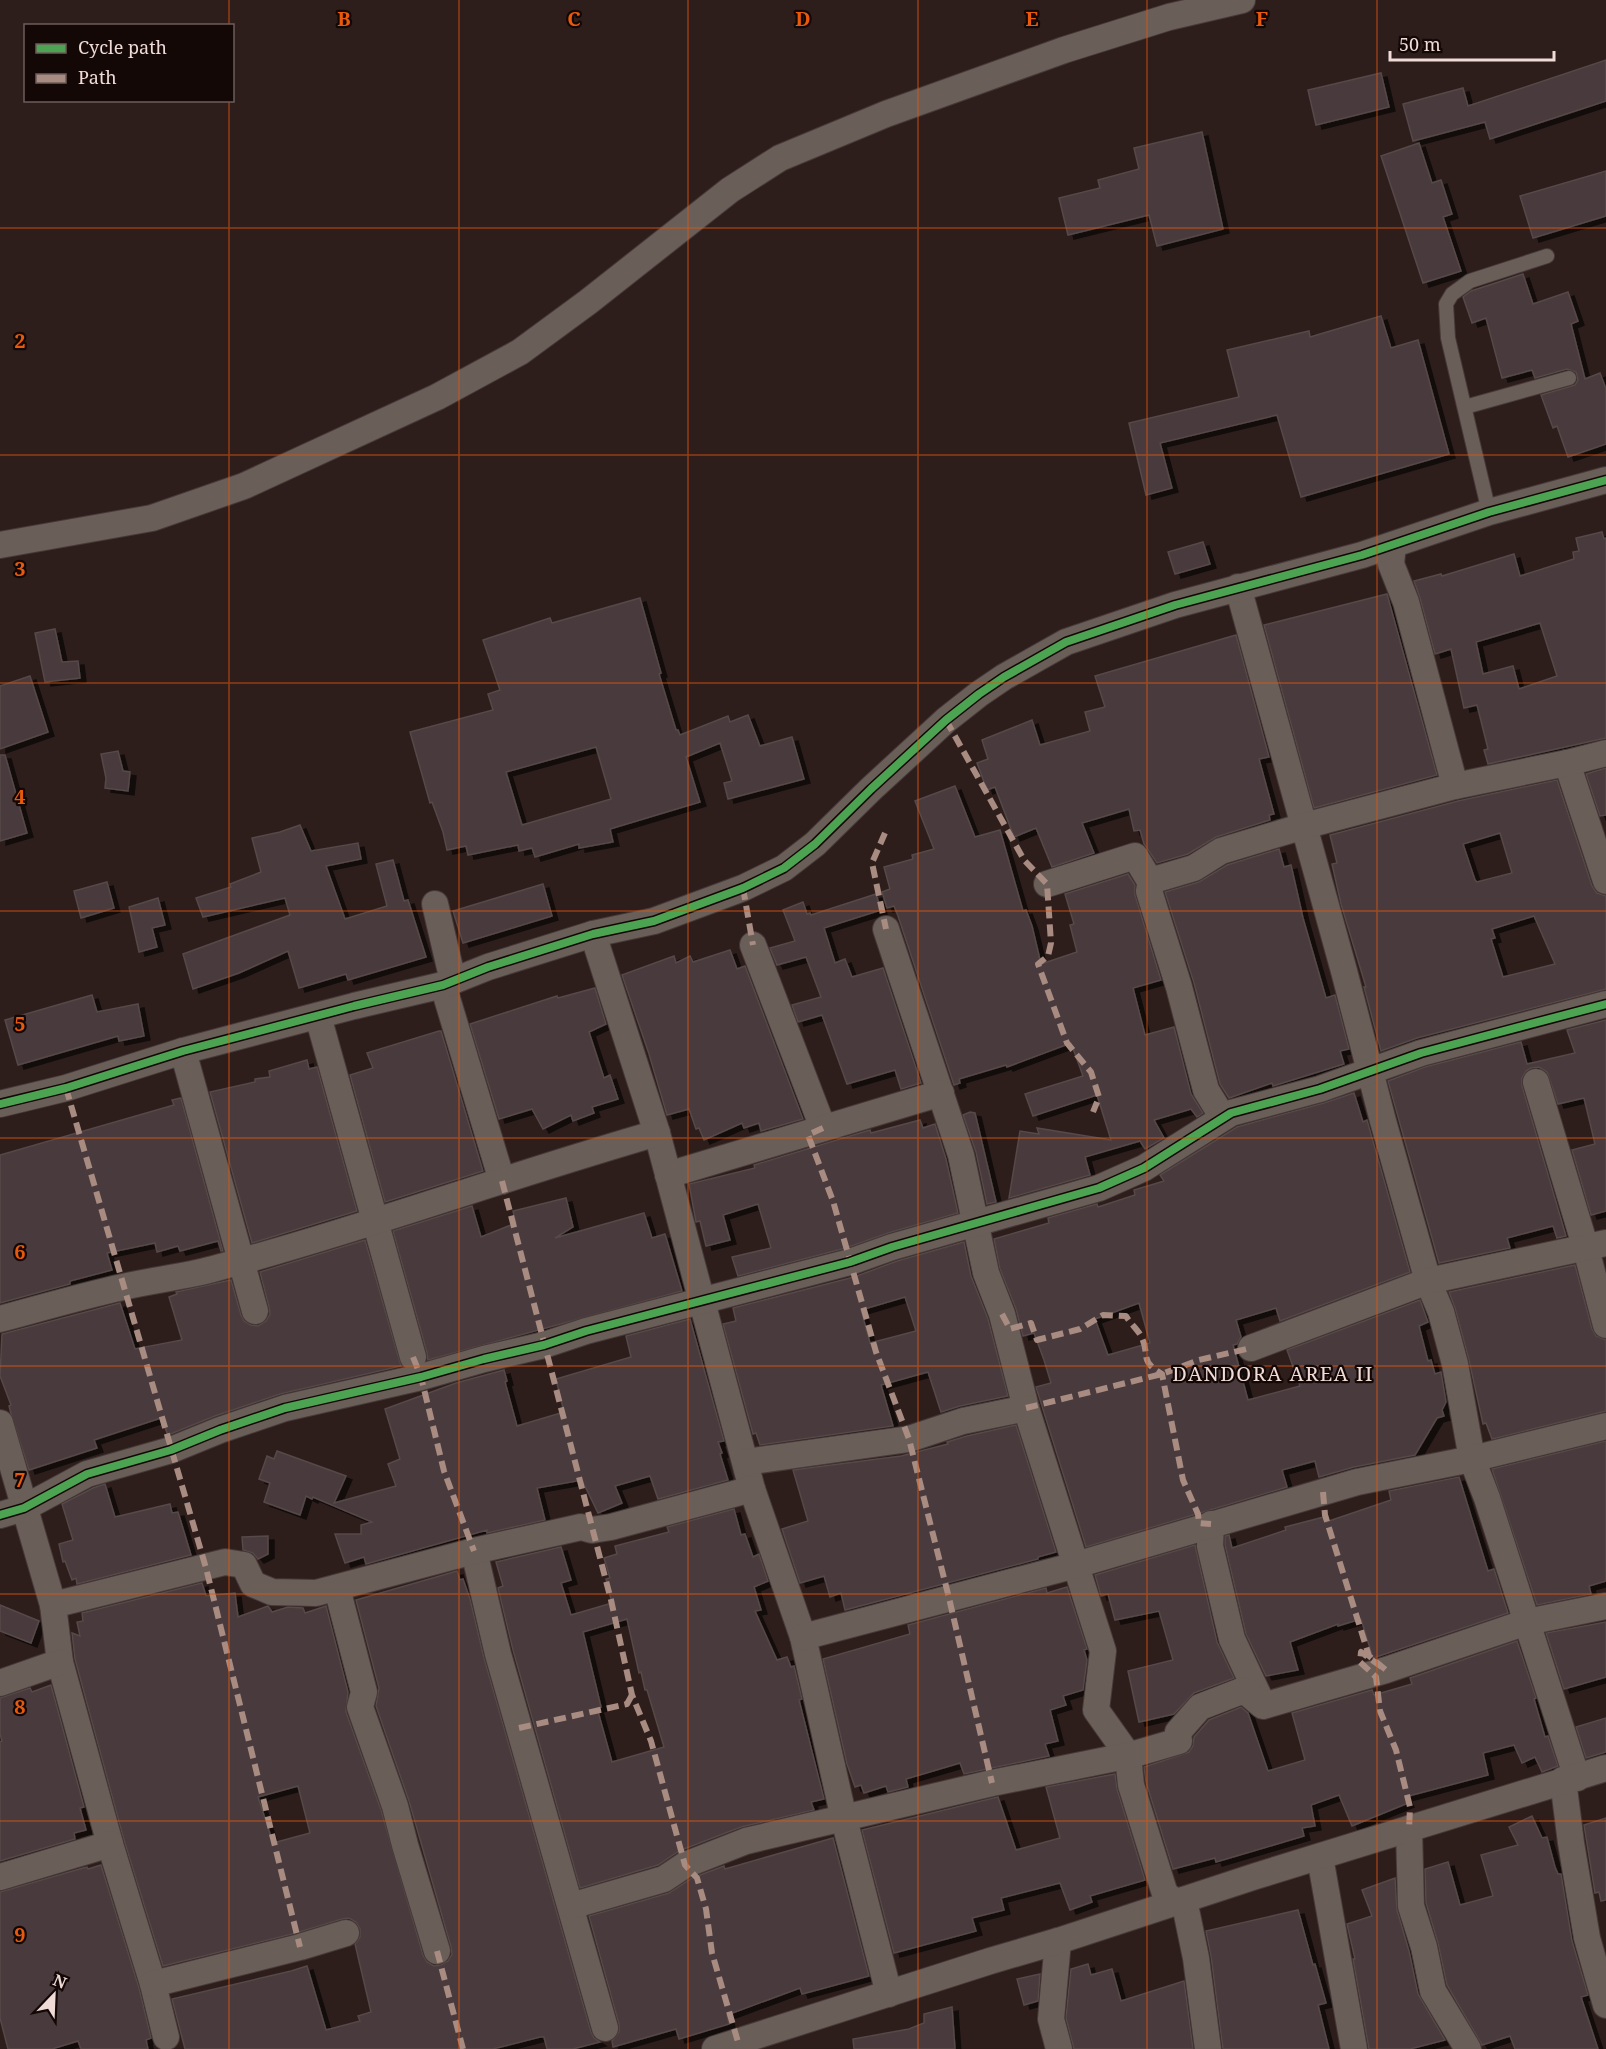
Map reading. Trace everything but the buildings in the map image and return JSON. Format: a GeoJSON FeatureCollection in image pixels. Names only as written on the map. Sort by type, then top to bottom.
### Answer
{"type":"FeatureCollection","features":[{"type":"Feature","properties":{"kind":"street"},"geometry":{"type":"LineString","coordinates":[[0,545],[152,518],[244,486],[437,397],[520,352],[588,302],[730,190],[780,158],[886,114],[1064,50],[1169,17],[1242,0]]}},
{"type":"Feature","properties":{"kind":"street"},"geometry":{"type":"LineString","coordinates":[[0,1104],[66,1088],[183,1051],[448,983],[488,967],[593,934],[654,921],[743,888],[784,868],[839,822],[871,789],[946,720],[1004,677],[1066,642],[1175,605],[1393,545],[1489,512],[1606,480]]}},
{"type":"Feature","properties":{"kind":"street"},"geometry":{"type":"LineString","coordinates":[[1393,545],[1391,564],[1406,602],[1455,786]]}},
{"type":"Feature","properties":{"kind":"street"},"geometry":{"type":"LineString","coordinates":[[1238,587],[1428,1281],[1441,1312],[1455,1364],[1472,1459],[1527,1622],[1570,1779],[1571,1843],[1587,1938],[1606,2005]]}},
{"type":"Feature","properties":{"kind":"street"},"geometry":{"type":"LineString","coordinates":[[1151,881],[1194,868],[1221,851],[1304,826],[1455,786],[1606,753]]}},
{"type":"Feature","properties":{"kind":"street"},"geometry":{"type":"LineString","coordinates":[[1567,763],[1606,881]]}},
{"type":"Feature","properties":{"kind":"street"},"geometry":{"type":"LineString","coordinates":[[1047,884],[1135,856],[1151,881],[1149,891],[1179,987],[1206,1090],[1217,1108]]}},
{"type":"Feature","properties":{"kind":"street"},"geometry":{"type":"LineString","coordinates":[[435,904],[448,983],[502,1181]]}},
{"type":"Feature","properties":{"kind":"street"},"geometry":{"type":"LineString","coordinates":[[886,929],[961,1155],[986,1273],[1002,1314],[1026,1408],[1103,1651],[1096,1710],[1128,1755],[1131,1785],[1165,1894],[1180,1901],[1196,1958],[1208,2049]]}},
{"type":"Feature","properties":{"kind":"street"},"geometry":{"type":"LineString","coordinates":[[593,934],[657,1133],[752,1489],[803,1637],[844,1819],[889,1994]]}},
{"type":"Feature","properties":{"kind":"street"},"geometry":{"type":"LineString","coordinates":[[753,945],[823,1128]]}},
{"type":"Feature","properties":{"kind":"street"},"geometry":{"type":"LineString","coordinates":[[12,1512],[87,1474],[171,1450],[220,1430],[285,1408],[421,1377],[544,1345],[586,1331],[850,1262],[892,1247],[976,1225],[1099,1188],[1144,1168],[1231,1113],[1320,1089],[1421,1053],[1606,1004]]}},
{"type":"Feature","properties":{"kind":"street"},"geometry":{"type":"LineString","coordinates":[[318,1016],[413,1358]]}},
{"type":"Feature","properties":{"kind":"street"},"geometry":{"type":"LineString","coordinates":[[183,1051],[229,1218],[243,1260],[255,1311]]}},
{"type":"Feature","properties":{"kind":"street"},"geometry":{"type":"LineString","coordinates":[[1536,1082],[1596,1246],[1606,1325]]}},
{"type":"Feature","properties":{"kind":"street"},"geometry":{"type":"LineString","coordinates":[[668,1175],[941,1094]]}},
{"type":"Feature","properties":{"kind":"street"},"geometry":{"type":"LineString","coordinates":[[0,1319],[123,1287],[185,1276],[243,1260],[657,1133]]}},
{"type":"Feature","properties":{"kind":"street"},"geometry":{"type":"LineString","coordinates":[[1251,1348],[1428,1281],[1596,1246]]}},
{"type":"Feature","properties":{"kind":"street"},"geometry":{"type":"LineString","coordinates":[[746,1462],[909,1440],[963,1421],[1026,1408]]}},
{"type":"Feature","properties":{"kind":"street"},"geometry":{"type":"LineString","coordinates":[[0,1423],[12,1512],[53,1605],[60,1662],[110,1844],[153,1984],[166,2037]]}},
{"type":"Feature","properties":{"kind":"street"},"geometry":{"type":"LineString","coordinates":[[803,1637],[1076,1565],[1357,1482],[1472,1459],[1606,1426]]}},
{"type":"Feature","properties":{"kind":"street"},"geometry":{"type":"LineString","coordinates":[[53,1605],[225,1562],[244,1566],[253,1584],[272,1592],[316,1593],[474,1551],[581,1527],[592,1530],[611,1527],[752,1489]]}},
{"type":"Feature","properties":{"kind":"street"},"geometry":{"type":"LineString","coordinates":[[1211,1524],[1210,1546],[1232,1639],[1263,1706]]}},
{"type":"Feature","properties":{"kind":"street"},"geometry":{"type":"LineString","coordinates":[[474,1551],[498,1654],[605,2028]]}},
{"type":"Feature","properties":{"kind":"street"},"geometry":{"type":"LineString","coordinates":[[337,1588],[364,1692],[360,1707],[395,1806],[437,1952]]}},
{"type":"Feature","properties":{"kind":"street"},"geometry":{"type":"LineString","coordinates":[[1263,1706],[1386,1670],[1527,1622],[1606,1606]]}},
{"type":"Feature","properties":{"kind":"street"},"geometry":{"type":"LineString","coordinates":[[0,1683],[60,1662]]}},
{"type":"Feature","properties":{"kind":"street"},"geometry":{"type":"LineString","coordinates":[[570,1906],[664,1879],[685,1865],[746,1841],[992,1783],[1128,1755],[1179,1741],[1178,1732],[1200,1707],[1244,1690],[1263,1706]]}},
{"type":"Feature","properties":{"kind":"street"},"geometry":{"type":"LineString","coordinates":[[715,2049],[1606,1768]]}},
{"type":"Feature","properties":{"kind":"street"},"geometry":{"type":"LineString","coordinates":[[1409,1829],[1411,1906],[1424,1947],[1433,1991],[1468,2049]]}},
{"type":"Feature","properties":{"kind":"street"},"geometry":{"type":"LineString","coordinates":[[0,1877],[110,1844]]}},
{"type":"Feature","properties":{"kind":"street"},"geometry":{"type":"LineString","coordinates":[[1320,1857],[1354,2049]]}},
{"type":"Feature","properties":{"kind":"street"},"geometry":{"type":"LineString","coordinates":[[153,1984],[300,1947],[346,1932]]}},
{"type":"Feature","properties":{"kind":"street"},"geometry":{"type":"LineString","coordinates":[[1058,1941],[1052,2019],[1059,2049]]}},
{"type":"Feature","properties":{"kind":"lane"},"geometry":{"type":"LineString","coordinates":[[1489,512],[1448,338],[1446,304],[1452,294],[1470,281],[1547,256]]}},
{"type":"Feature","properties":{"kind":"lane"},"geometry":{"type":"LineString","coordinates":[[1465,407],[1569,378]]}},
{"type":"Feature","properties":{"kind":"marked path"},"geometry":{"type":"LineString","coordinates":[[946,720],[1024,860],[1047,884],[1051,943],[1048,956],[1038,964],[1067,1043],[1091,1072],[1099,1097],[1093,1112]]}},
{"type":"Feature","properties":{"kind":"marked path"},"geometry":{"type":"LineString","coordinates":[[885,833],[872,863],[886,929]]}},
{"type":"Feature","properties":{"kind":"marked path"},"geometry":{"type":"LineString","coordinates":[[743,888],[753,945]]}},
{"type":"Feature","properties":{"kind":"marked path"},"geometry":{"type":"LineString","coordinates":[[66,1088],[206,1568],[300,1947]]}},
{"type":"Feature","properties":{"kind":"marked path"},"geometry":{"type":"LineString","coordinates":[[823,1128],[808,1135],[833,1201],[876,1352],[909,1439],[992,1783]]}},
{"type":"Feature","properties":{"kind":"marked path"},"geometry":{"type":"LineString","coordinates":[[502,1181],[611,1600],[632,1695],[651,1741],[685,1865],[697,1878],[706,1909],[712,1953],[738,2042]]}},
{"type":"Feature","properties":{"kind":"marked path"},"geometry":{"type":"LineString","coordinates":[[1002,1314],[1010,1329],[1031,1323],[1037,1340],[1080,1329],[1103,1315],[1126,1316],[1141,1336],[1147,1361],[1162,1374],[1183,1480],[1198,1514],[1199,1523],[1211,1524]]}},
{"type":"Feature","properties":{"kind":"marked path"},"geometry":{"type":"LineString","coordinates":[[1026,1408],[1162,1374],[1199,1360],[1251,1348]]}},
{"type":"Feature","properties":{"kind":"marked path"},"geometry":{"type":"LineString","coordinates":[[413,1357],[421,1377],[444,1471],[474,1551]]}},
{"type":"Feature","properties":{"kind":"marked path"},"geometry":{"type":"LineString","coordinates":[[1323,1492],[1325,1515],[1369,1656],[1386,1670],[1361,1652],[1360,1662],[1376,1677],[1380,1711],[1396,1750],[1410,1807],[1409,1829]]}},
{"type":"Feature","properties":{"kind":"marked path"},"geometry":{"type":"LineString","coordinates":[[519,1728],[627,1704],[632,1695]]}},
{"type":"Feature","properties":{"kind":"marked path"},"geometry":{"type":"LineString","coordinates":[[437,1951],[463,2049]]}},
{"type":"Feature","properties":{"kind":"cycle path"},"geometry":{"type":"LineString","coordinates":[[0,1104],[66,1088],[183,1051],[443,985],[488,967],[593,934],[654,921],[743,888],[784,868],[815,844],[946,720],[979,694],[1066,642],[1175,605],[1362,555],[1489,512],[1606,480]]}},
{"type":"Feature","properties":{"kind":"cycle path"},"geometry":{"type":"LineString","coordinates":[[0,1515],[24,1508],[87,1474],[171,1450],[220,1430],[285,1408],[421,1377],[544,1345],[586,1331],[850,1262],[892,1247],[1099,1188],[1144,1168],[1231,1113],[1320,1089],[1421,1053],[1606,1004]]}},
{"type":"Feature","properties":{"kind":"district","name":"DANDORA AREA II"},"geometry":{"type":"Point","coordinates":[1273,1374]}}]}
